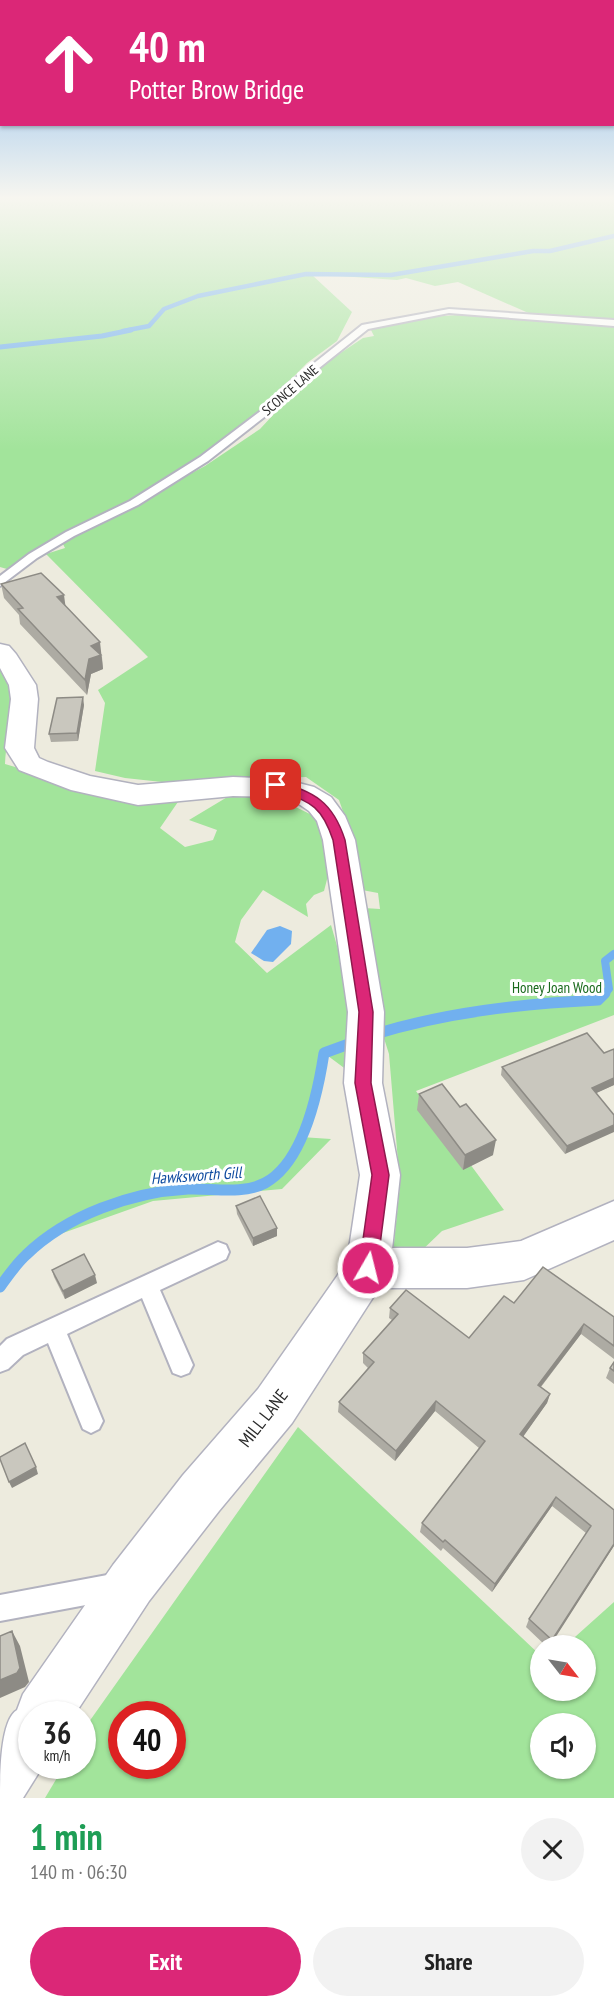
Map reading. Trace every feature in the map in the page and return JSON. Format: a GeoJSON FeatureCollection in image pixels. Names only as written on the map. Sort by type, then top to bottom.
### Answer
{"type":"FeatureCollection","features":[{"type":"Feature","properties":{"kind":"street","name":"MILL LANE"},"geometry":{"type":"LineString","coordinates":[[0,652],[15,672],[24,691],[18,745],[28,763],[49,774],[137,795],[276,785],[319,803],[332,819],[339,840],[366,1012],[363,1083],[380,1175],[368,1268],[275,1406],[201,1493],[131,1584],[51,1701]]}},
{"type":"Feature","properties":{"kind":"street"},"geometry":{"type":"LineString","coordinates":[[368,1268],[467,1268],[524,1260],[614,1220]]}},
{"type":"Feature","properties":{"kind":"street"},"geometry":{"type":"LineString","coordinates":[[0,1782],[18,1754]]}},
{"type":"Feature","properties":{"kind":"lane","name":"SCONCE LANE"},"geometry":{"type":"LineString","coordinates":[[0,582],[33,556],[70,534],[134,503],[204,459],[269,409],[286,390],[365,327],[406,316],[449,311],[614,323]]}},
{"type":"Feature","properties":{"kind":"lane"},"geometry":{"type":"LineString","coordinates":[[0,1361],[15,1347],[218,1252]]}},
{"type":"Feature","properties":{"kind":"lane"},"geometry":{"type":"LineString","coordinates":[[148,1286],[181,1365]]}},
{"type":"Feature","properties":{"kind":"lane"},"geometry":{"type":"LineString","coordinates":[[54,1329],[91,1421]]}},
{"type":"Feature","properties":{"kind":"lane"},"geometry":{"type":"LineString","coordinates":[[0,1608],[131,1584]]}},
{"type":"Feature","properties":{"kind":"green space"},"geometry":{"type":"Polygon","coordinates":[[[0,282],[320,282],[352,312],[337,341],[307,363],[260,411],[221,441],[139,496],[53,538],[7,569],[0,567],[0,282]]]}},
{"type":"Feature","properties":{"kind":"green space"},"geometry":{"type":"Polygon","coordinates":[[[420,282],[614,282],[614,321],[533,315],[458,282],[435,286],[420,282]]]}},
{"type":"Feature","properties":{"kind":"green space","name":"Honey Joan Wood"},"geometry":{"type":"Polygon","coordinates":[[[478,314],[614,324],[614,1015],[416,1091],[504,1210],[442,1231],[390,1281],[400,1185],[389,1054],[375,1010],[364,908],[380,909],[378,893],[362,890],[355,846],[339,800],[306,777],[162,782],[125,778],[95,771],[105,703],[98,690],[148,657],[46,554],[65,548],[62,542],[205,466],[260,429],[315,370],[363,338],[374,336],[371,330],[424,318],[478,314]]]}},
{"type":"Feature","properties":{"kind":"green space"},"geometry":{"type":"Polygon","coordinates":[[[0,670],[6,679],[10,702],[5,764],[79,786],[180,799],[160,828],[185,847],[213,840],[217,830],[189,820],[229,796],[271,795],[312,815],[324,831],[332,860],[324,891],[314,895],[306,904],[308,917],[263,890],[241,920],[235,942],[267,973],[331,925],[359,1022],[355,1076],[324,1053],[319,1089],[301,1137],[331,1139],[282,1189],[153,1201],[49,1238],[29,1252],[0,1287],[0,670]]]}},
{"type":"Feature","properties":{"kind":"green space"},"geometry":{"type":"Polygon","coordinates":[[[298,1427],[530,1646],[530,1701],[596,1701],[596,1635],[577,1635],[614,1602],[614,1798],[45,1798],[56,1779],[96,1779],[96,1712],[298,1427]]]}},
{"type":"Feature","properties":{"kind":"water"},"geometry":{"type":"Polygon","coordinates":[[[280,926],[292,931],[291,944],[273,962],[264,961],[251,953],[267,930],[280,926]]]}},
{"type":"Feature","properties":{"kind":"building"},"geometry":{"type":"Polygon","coordinates":[[[41,573],[64,595],[57,597],[100,642],[91,646],[101,655],[89,659],[85,680],[18,609],[23,608],[1,584],[41,573]]]}},
{"type":"Feature","properties":{"kind":"building"},"geometry":{"type":"Polygon","coordinates":[[[83,697],[77,733],[49,734],[57,698],[83,697]]]}},
{"type":"Feature","properties":{"kind":"building"},"geometry":{"type":"Polygon","coordinates":[[[587,1033],[604,1053],[614,1049],[614,1078],[592,1088],[614,1115],[614,1125],[567,1146],[502,1067],[587,1033]]]}},
{"type":"Feature","properties":{"kind":"building"},"geometry":{"type":"Polygon","coordinates":[[[442,1084],[460,1107],[466,1104],[496,1140],[465,1155],[419,1094],[442,1084]]]}},
{"type":"Feature","properties":{"kind":"building"},"geometry":{"type":"Polygon","coordinates":[[[260,1196],[277,1228],[253,1238],[236,1206],[260,1196]]]}},
{"type":"Feature","properties":{"kind":"building"},"geometry":{"type":"Polygon","coordinates":[[[84,1254],[95,1275],[63,1291],[52,1270],[84,1254]]]}},
{"type":"Feature","properties":{"kind":"building"},"geometry":{"type":"Polygon","coordinates":[[[543,1267],[614,1317],[614,1346],[584,1324],[538,1385],[550,1394],[520,1434],[614,1510],[614,1544],[555,1635],[547,1635],[529,1619],[591,1526],[556,1497],[495,1584],[422,1523],[485,1441],[436,1401],[396,1451],[339,1402],[374,1362],[363,1353],[398,1314],[390,1308],[406,1290],[469,1338],[504,1296],[514,1303],[543,1267]]]}},
{"type":"Feature","properties":{"kind":"building"},"geometry":{"type":"Polygon","coordinates":[[[25,1443],[36,1467],[9,1482],[0,1457],[25,1443]]]}},
{"type":"Feature","properties":{"kind":"building"},"geometry":{"type":"Polygon","coordinates":[[[12,1631],[20,1668],[17,1673],[0,1680],[0,1636],[12,1631]]]}},
{"type":"Feature","properties":{"kind":"waterway"},"geometry":{"type":"LineString","coordinates":[[123,331],[149,326],[164,309],[198,296],[267,282]]}},
{"type":"Feature","properties":{"kind":"waterway"},"geometry":{"type":"LineString","coordinates":[[0,347],[102,336],[131,330]]}},
{"type":"Feature","properties":{"kind":"waterway","name":"Hawksworth Gill"},"geometry":{"type":"LineString","coordinates":[[372,1035],[428,1020],[484,1010],[598,1000],[609,989],[605,961],[614,954]]}},
{"type":"Feature","properties":{"kind":"waterway","name":"Hawksworth Gill"},"geometry":{"type":"LineString","coordinates":[[0,1287],[19,1262],[42,1241],[61,1228],[101,1208],[167,1191],[237,1190],[265,1183],[290,1159],[299,1143],[313,1106],[324,1053],[357,1041]]}},
{"type":"Feature","properties":{"kind":"route"},"geometry":{"type":"LineString","coordinates":[[276,785],[319,803],[332,819],[339,840],[366,1012],[363,1083],[380,1175],[368,1268]]}}]}
